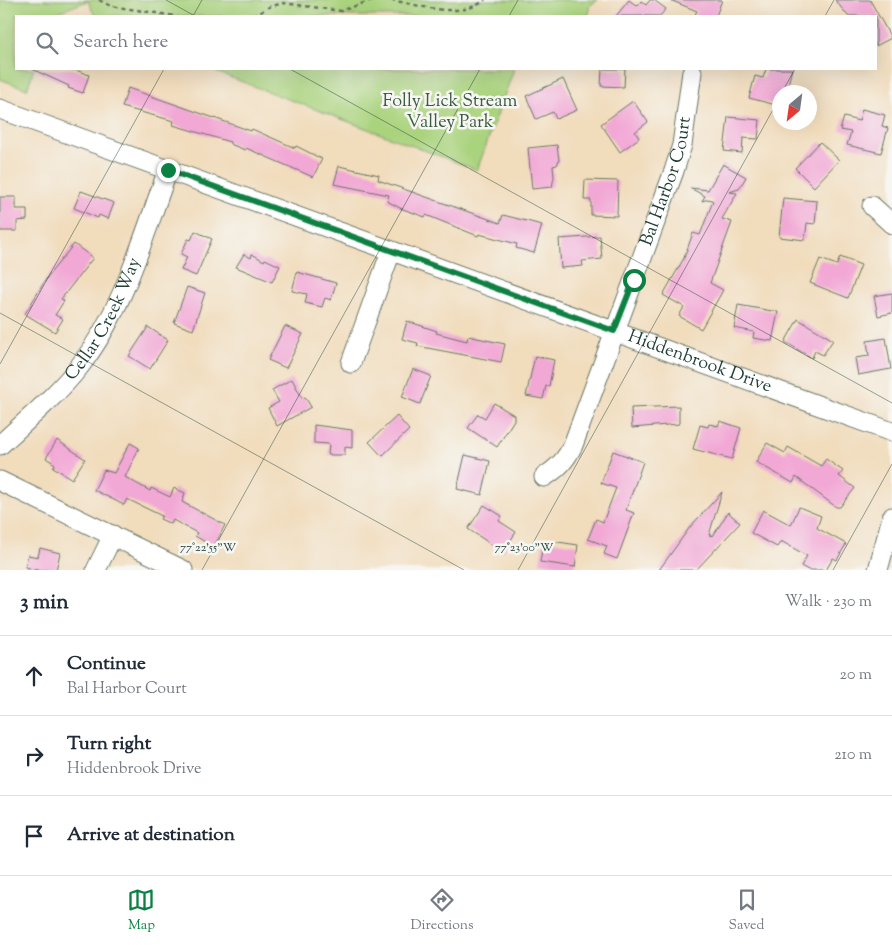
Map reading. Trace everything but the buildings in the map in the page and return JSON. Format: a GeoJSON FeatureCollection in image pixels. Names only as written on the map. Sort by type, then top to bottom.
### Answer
{"type":"FeatureCollection","features":[{"type":"Feature","properties":{"kind":"street","name":"Bal Harbor Court"},"geometry":{"type":"LineString","coordinates":[[544,477],[557,469],[567,457],[573,445],[674,171],[682,145],[692,72]]}},
{"type":"Feature","properties":{"kind":"street","name":"Hiddenbrook Drive"},"geometry":{"type":"LineString","coordinates":[[0,108],[892,432]]}},
{"type":"Feature","properties":{"kind":"street","name":"Cellar Creek Way"},"geometry":{"type":"LineString","coordinates":[[0,445],[50,398],[78,368],[98,340],[126,284],[168,170]]}},
{"type":"Feature","properties":{"kind":"street"},"geometry":{"type":"LineString","coordinates":[[872,206],[892,224]]}},
{"type":"Feature","properties":{"kind":"street"},"geometry":{"type":"LineString","coordinates":[[351,363],[391,251]]}},
{"type":"Feature","properties":{"kind":"street"},"geometry":{"type":"LineString","coordinates":[[0,481],[183,570]]}},
{"type":"Feature","properties":{"kind":"street"},"geometry":{"type":"LineString","coordinates":[[878,570],[892,517]]}},
{"type":"Feature","properties":{"kind":"street"},"geometry":{"type":"LineString","coordinates":[[96,570],[113,536]]}},
{"type":"Feature","properties":{"kind":"path"},"geometry":{"type":"LineString","coordinates":[[99,0],[111,6],[169,15]]}},
{"type":"Feature","properties":{"kind":"path"},"geometry":{"type":"LineString","coordinates":[[251,15],[257,14],[269,6],[284,3],[340,11],[372,0]]}},
{"type":"Feature","properties":{"kind":"path"},"geometry":{"type":"LineString","coordinates":[[391,0],[450,10],[474,8],[485,0]]}},
{"type":"Feature","properties":{"kind":"green space"},"geometry":{"type":"Polygon","coordinates":[[[0,0],[598,0],[589,6],[589,15],[95,15],[88,1],[54,15],[15,15],[15,70],[34,70],[27,89],[0,79],[0,0]]]}},
{"type":"Feature","properties":{"kind":"green space","name":"Folly Lick Stream Valley Park"},"geometry":{"type":"Polygon","coordinates":[[[211,70],[514,70],[477,170],[211,70]]]}},
{"type":"Feature","properties":{"kind":"route"},"geometry":{"type":"LineString","coordinates":[[168,170],[614,331],[634,280]]}}]}
